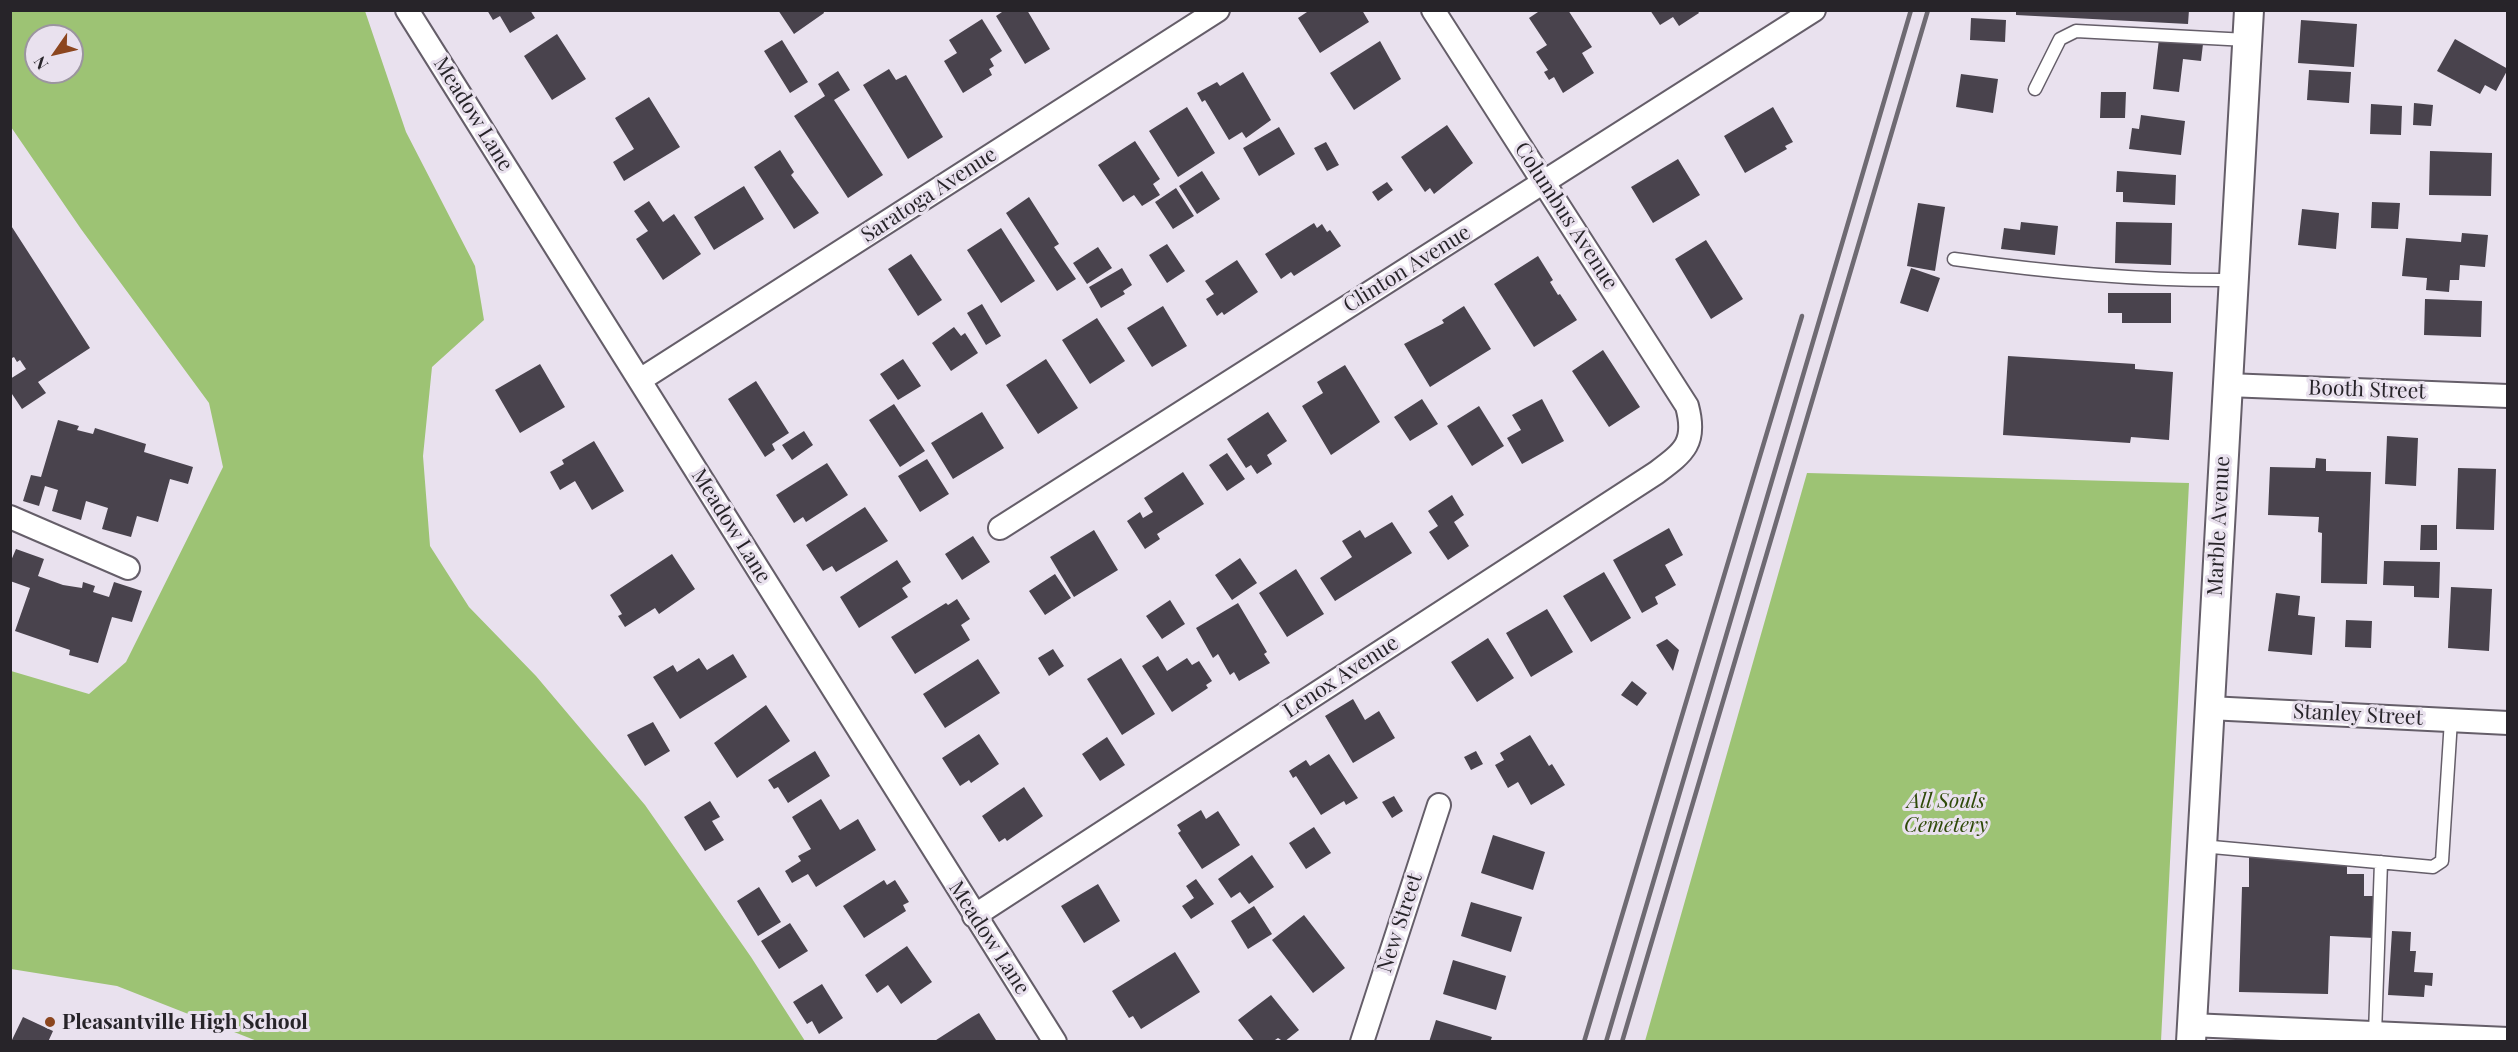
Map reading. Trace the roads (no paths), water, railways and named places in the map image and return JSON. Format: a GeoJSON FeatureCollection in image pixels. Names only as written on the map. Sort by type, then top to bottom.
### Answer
{"type":"FeatureCollection","features":[{"type":"Feature","properties":{"kind":"street","name":"Meadow Lane"},"geometry":{"type":"LineString","coordinates":[[407,10],[974,916],[1055,1041]]}},
{"type":"Feature","properties":{"kind":"street","name":"Saratoga Avenue"},"geometry":{"type":"LineString","coordinates":[[640,380],[1218,10]]}},
{"type":"Feature","properties":{"kind":"street","name":"Columbus Avenue"},"geometry":{"type":"LineString","coordinates":[[1433,10],[1687,406],[1692,426]]}},
{"type":"Feature","properties":{"kind":"street","name":"Clinton Avenue"},"geometry":{"type":"LineString","coordinates":[[1000,528],[1814,10]]}},
{"type":"Feature","properties":{"kind":"street","name":"Marble Avenue"},"geometry":{"type":"LineString","coordinates":[[2191,1033],[2249,10]]}},
{"type":"Feature","properties":{"kind":"street","name":"Booth Street"},"geometry":{"type":"LineString","coordinates":[[2227,385],[2508,396]]}},
{"type":"Feature","properties":{"kind":"street","name":"Lenox Avenue"},"geometry":{"type":"LineString","coordinates":[[974,916],[1656,473],[1685,450],[1692,426]]}},
{"type":"Feature","properties":{"kind":"street"},"geometry":{"type":"LineString","coordinates":[[10,517],[128,568]]}},
{"type":"Feature","properties":{"kind":"street","name":"Stanley Street"},"geometry":{"type":"LineString","coordinates":[[2209,708],[2508,723]]}},
{"type":"Feature","properties":{"kind":"street","name":"New Street"},"geometry":{"type":"LineString","coordinates":[[1362,1041],[1439,806]]}},
{"type":"Feature","properties":{"kind":"street"},"geometry":{"type":"LineString","coordinates":[[2191,1033],[2298,1036],[2375,1034],[2508,1039]]}},
{"type":"Feature","properties":{"kind":"lane"},"geometry":{"type":"LineString","coordinates":[[2035,89],[2060,39],[2076,31],[2247,40]]}},
{"type":"Feature","properties":{"kind":"lane"},"geometry":{"type":"LineString","coordinates":[[1954,259],[2159,280],[2235,280]]}},
{"type":"Feature","properties":{"kind":"lane"},"geometry":{"type":"LineString","coordinates":[[2202,846],[2433,867],[2442,861],[2451,720]]}},
{"type":"Feature","properties":{"kind":"lane"},"geometry":{"type":"LineString","coordinates":[[2375,1034],[2381,862]]}},
{"type":"Feature","properties":{"kind":"railway"},"geometry":{"type":"LineString","coordinates":[[1606,1042],[1911,10]]}},
{"type":"Feature","properties":{"kind":"railway"},"geometry":{"type":"LineString","coordinates":[[1622,1042],[1928,10]]}},
{"type":"Feature","properties":{"kind":"railway"},"geometry":{"type":"LineString","coordinates":[[1584,1042],[1802,316]]}},
{"type":"Feature","properties":{"kind":"place","name":"Pleasantville High School"},"geometry":{"type":"Point","coordinates":[50,1022]}},
{"type":"Feature","properties":{"kind":"park label","name":"All Souls Cemetery"},"geometry":{"type":"Point","coordinates":[1946,813]}}]}
